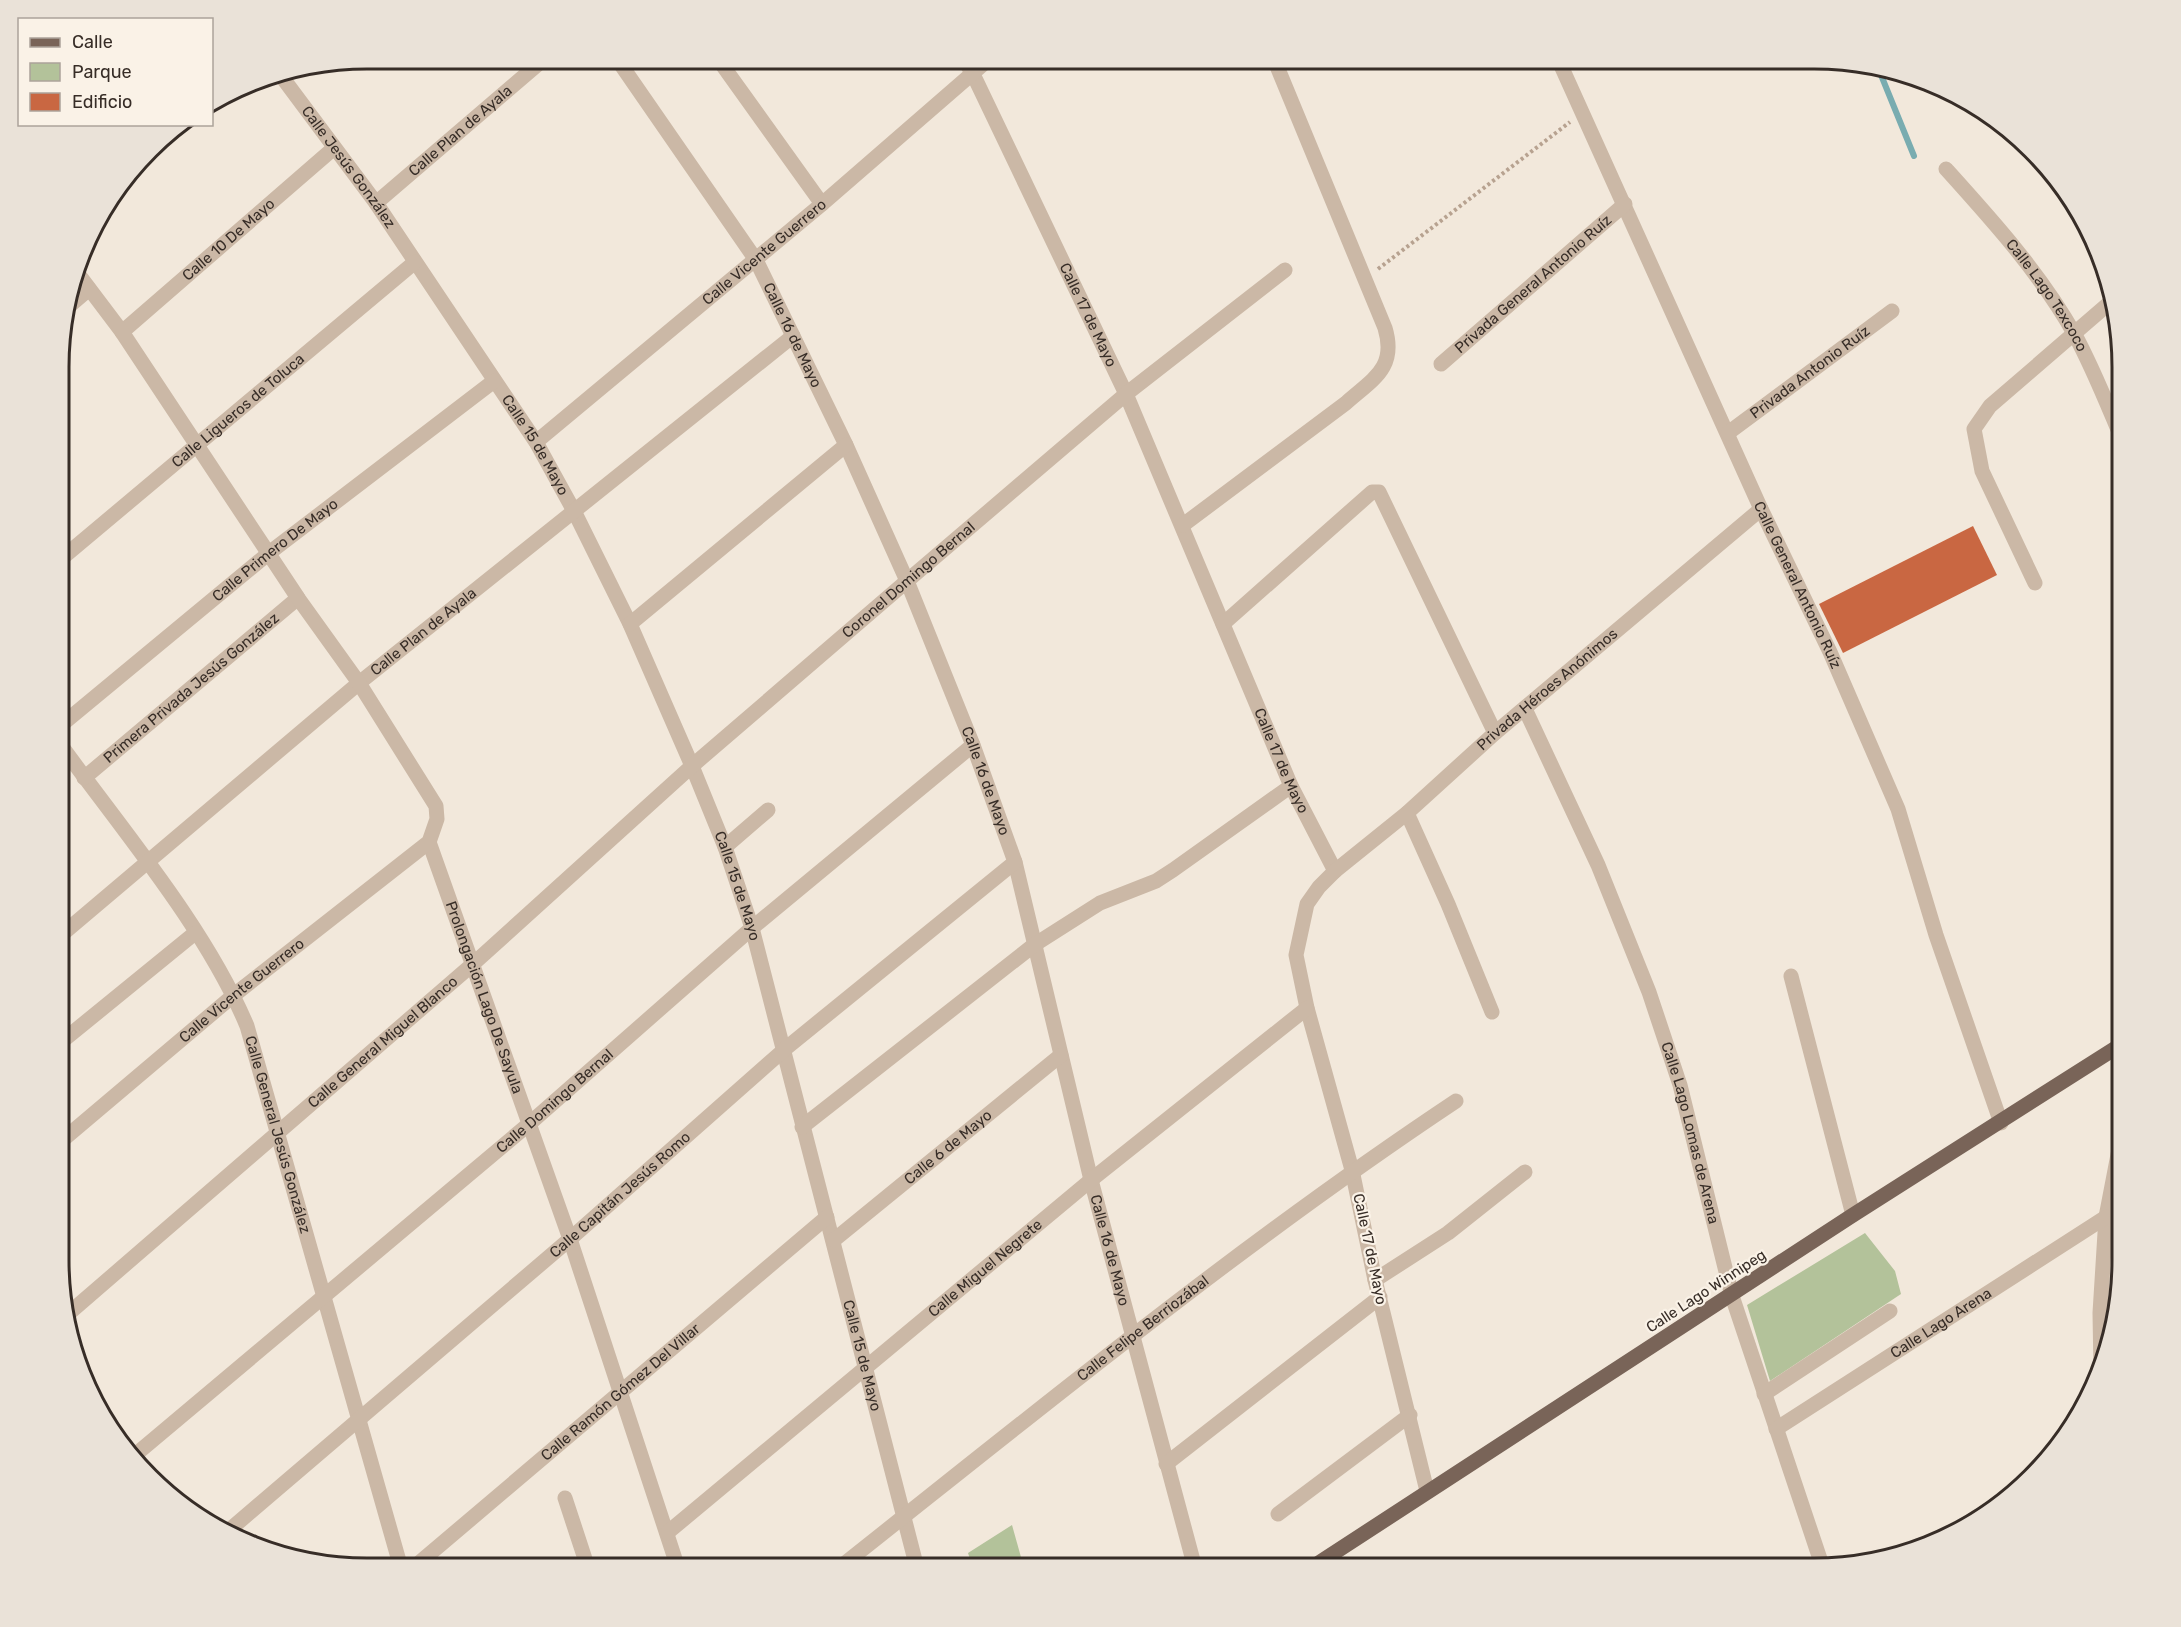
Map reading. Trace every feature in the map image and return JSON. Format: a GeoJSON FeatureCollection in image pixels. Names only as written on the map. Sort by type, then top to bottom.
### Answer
{"type":"FeatureCollection","features":[{"type":"Feature","properties":{"kind":"main road","name":"Calle Lago Winnipeg"},"geometry":{"type":"LineString","coordinates":[[1326,1558],[1732,1296],[1853,1215],[2112,1051]]}},
{"type":"Feature","properties":{"kind":"street","name":"Calle Plan de Ayala"},"geometry":{"type":"LineString","coordinates":[[376,203],[532,69]]}},
{"type":"Feature","properties":{"kind":"street","name":"Calle 16 de Mayo"},"geometry":{"type":"LineString","coordinates":[[624,69],[756,260],[846,445],[907,581],[973,745],[1015,862],[1091,1180],[1192,1558]]}},
{"type":"Feature","properties":{"kind":"street"},"geometry":{"type":"LineString","coordinates":[[724,69],[822,204]]}},
{"type":"Feature","properties":{"kind":"street","name":"Calle 17 de Mayo"},"geometry":{"type":"LineString","coordinates":[[970,69],[1126,394],[1292,786],[1335,871],[1318,887],[1307,904],[1296,955],[1307,1008],[1352,1170],[1375,1280],[1427,1491]]}},
{"type":"Feature","properties":{"kind":"street","name":"Calle Vicente Guerrero"},"geometry":{"type":"LineString","coordinates":[[536,442],[756,260],[976,69]]}},
{"type":"Feature","properties":{"kind":"street"},"geometry":{"type":"LineString","coordinates":[[1183,525],[1346,403],[1386,365],[1390,345],[1278,69]]}},
{"type":"Feature","properties":{"kind":"street","name":"Calle General Antonio Ruíz"},"geometry":{"type":"LineString","coordinates":[[1563,69],[1761,509],[1830,652],[1898,809],[1936,934],[2001,1123]]}},
{"type":"Feature","properties":{"kind":"street","name":"Calle Jesús González"},"geometry":{"type":"LineString","coordinates":[[285,81],[376,203],[415,262]]}},
{"type":"Feature","properties":{"kind":"street","name":"Calle 10 De Mayo"},"geometry":{"type":"LineString","coordinates":[[122,332],[334,148]]}},
{"type":"Feature","properties":{"kind":"street","name":"Calle Lago Texcoco"},"geometry":{"type":"LineString","coordinates":[[1946,169],[1995,224],[2074,335],[2112,417]]}},
{"type":"Feature","properties":{"kind":"street","name":"Privada General Antonio Ruíz"},"geometry":{"type":"LineString","coordinates":[[1441,364],[1625,204]]}},
{"type":"Feature","properties":{"kind":"street","name":"Calle 15 de Mayo"},"geometry":{"type":"LineString","coordinates":[[415,262],[536,442],[574,511],[630,624],[725,847],[752,928],[785,1049],[802,1127],[867,1366],[914,1558]]}},
{"type":"Feature","properties":{"kind":"street","name":"Calle Ligueros de Toluca"},"geometry":{"type":"LineString","coordinates":[[69,552],[415,262]]}},
{"type":"Feature","properties":{"kind":"street","name":"Coronel Domingo Bernal"},"geometry":{"type":"LineString","coordinates":[[692,766],[1126,394],[1285,270]]}},
{"type":"Feature","properties":{"kind":"street"},"geometry":{"type":"LineString","coordinates":[[82,279],[122,332],[298,598],[359,683],[436,806],[435,828],[429,842]]}},
{"type":"Feature","properties":{"kind":"street"},"geometry":{"type":"LineString","coordinates":[[77,299],[89,289]]}},
{"type":"Feature","properties":{"kind":"street"},"geometry":{"type":"LineString","coordinates":[[2035,583],[1982,471],[1974,429],[1990,406],[2106,307]]}},
{"type":"Feature","properties":{"kind":"street","name":"Privada Antonio Ruíz"},"geometry":{"type":"LineString","coordinates":[[1728,433],[1892,311]]}},
{"type":"Feature","properties":{"kind":"street","name":"Calle Plan de Ayala"},"geometry":{"type":"LineString","coordinates":[[69,928],[359,683],[793,336]]}},
{"type":"Feature","properties":{"kind":"street","name":"Calle Primero De Mayo"},"geometry":{"type":"LineString","coordinates":[[69,719],[269,554],[494,381]]}},
{"type":"Feature","properties":{"kind":"street"},"geometry":{"type":"LineString","coordinates":[[630,624],[846,445]]}},
{"type":"Feature","properties":{"kind":"street"},"geometry":{"type":"LineString","coordinates":[[1222,624],[1372,492],[1382,494],[1495,733]]}},
{"type":"Feature","properties":{"kind":"street","name":"Privada Héroes Anónimos"},"geometry":{"type":"LineString","coordinates":[[1335,871],[1407,813],[1495,733],[1761,509]]}},
{"type":"Feature","properties":{"kind":"street","name":"Primera Privada Jesús González"},"geometry":{"type":"LineString","coordinates":[[84,778],[298,598]]}},
{"type":"Feature","properties":{"kind":"street","name":"Calle Lago Lomas de Arena"},"geometry":{"type":"LineString","coordinates":[[1525,709],[1598,865],[1649,992],[1680,1085],[1732,1296],[1820,1558]]}},
{"type":"Feature","properties":{"kind":"street","name":"Calle Domingo Bernal"},"geometry":{"type":"LineString","coordinates":[[139,1452],[529,1124],[752,928],[973,745]]}},
{"type":"Feature","properties":{"kind":"street","name":"Calle General Jesús González"},"geometry":{"type":"LineString","coordinates":[[69,757],[146,861],[234,995],[261,1071],[398,1558]]}},
{"type":"Feature","properties":{"kind":"street","name":"Calle General Miguel Blanco"},"geometry":{"type":"LineString","coordinates":[[74,1309],[473,964],[692,766]]}},
{"type":"Feature","properties":{"kind":"street"},"geometry":{"type":"LineString","coordinates":[[802,1127],[1034,945],[1100,903],[1141,887],[1173,870],[1292,786]]}},
{"type":"Feature","properties":{"kind":"street"},"geometry":{"type":"LineString","coordinates":[[725,847],[768,810]]}},
{"type":"Feature","properties":{"kind":"street"},"geometry":{"type":"LineString","coordinates":[[1407,813],[1448,904],[1492,1012]]}},
{"type":"Feature","properties":{"kind":"street","name":"Calle Vicente Guerrero"},"geometry":{"type":"LineString","coordinates":[[69,1135],[234,995],[429,842]]}},
{"type":"Feature","properties":{"kind":"street","name":"Prolongación Lago De Sayula"},"geometry":{"type":"LineString","coordinates":[[429,842],[570,1239],[675,1558]]}},
{"type":"Feature","properties":{"kind":"street","name":"Calle Capitán Jesús Romo"},"geometry":{"type":"LineString","coordinates":[[234,1526],[570,1239],[785,1049],[1015,862]]}},
{"type":"Feature","properties":{"kind":"street"},"geometry":{"type":"LineString","coordinates":[[69,1036],[195,933]]}},
{"type":"Feature","properties":{"kind":"street"},"geometry":{"type":"LineString","coordinates":[[1791,976],[1853,1215]]}},
{"type":"Feature","properties":{"kind":"street","name":"Calle Miguel Negrete"},"geometry":{"type":"LineString","coordinates":[[667,1533],[1091,1180],[1307,1008]]}},
{"type":"Feature","properties":{"kind":"street","name":"Calle 6 de Mayo"},"geometry":{"type":"LineString","coordinates":[[834,1240],[1061,1055]]}},
{"type":"Feature","properties":{"kind":"street","name":"Calle Felipe Berriozábal"},"geometry":{"type":"LineString","coordinates":[[852,1558],[1131,1336],[1352,1170],[1456,1101]]}},
{"type":"Feature","properties":{"kind":"street"},"geometry":{"type":"LineString","coordinates":[[1375,1280],[1448,1233],[1525,1172]]}},
{"type":"Feature","properties":{"kind":"street"},"geometry":{"type":"LineString","coordinates":[[2100,1342],[2106,1217],[2112,1186]]}},
{"type":"Feature","properties":{"kind":"street","name":"Calle Ramón Gómez Del Villar"},"geometry":{"type":"LineString","coordinates":[[425,1558],[827,1217]]}},
{"type":"Feature","properties":{"kind":"street","name":"Calle Lago Arena"},"geometry":{"type":"LineString","coordinates":[[1776,1429],[2106,1217]]}},
{"type":"Feature","properties":{"kind":"street"},"geometry":{"type":"LineString","coordinates":[[1166,1464],[1380,1297]]}},
{"type":"Feature","properties":{"kind":"street"},"geometry":{"type":"LineString","coordinates":[[1764,1394],[1890,1311]]}},
{"type":"Feature","properties":{"kind":"street"},"geometry":{"type":"LineString","coordinates":[[1278,1514],[1410,1415]]}},
{"type":"Feature","properties":{"kind":"street"},"geometry":{"type":"LineString","coordinates":[[565,1498],[585,1558]]}},
{"type":"Feature","properties":{"kind":"path"},"geometry":{"type":"LineString","coordinates":[[1365,279],[1583,112]]}},
{"type":"Feature","properties":{"kind":"green space"},"geometry":{"type":"Polygon","coordinates":[[[1865,1233],[1895,1271],[1901,1294],[1770,1381],[1747,1305],[1865,1233]]]}},
{"type":"Feature","properties":{"kind":"green space"},"geometry":{"type":"Polygon","coordinates":[[[1012,1525],[1021,1558],[970,1558],[968,1553],[1012,1525]]]}},
{"type":"Feature","properties":{"kind":"building"},"geometry":{"type":"Polygon","coordinates":[[[1973,526],[1997,575],[1843,653],[1819,604],[1973,526]]]}},
{"type":"Feature","properties":{"kind":"waterway"},"geometry":{"type":"LineString","coordinates":[[1882,77],[1914,156]]}}]}
